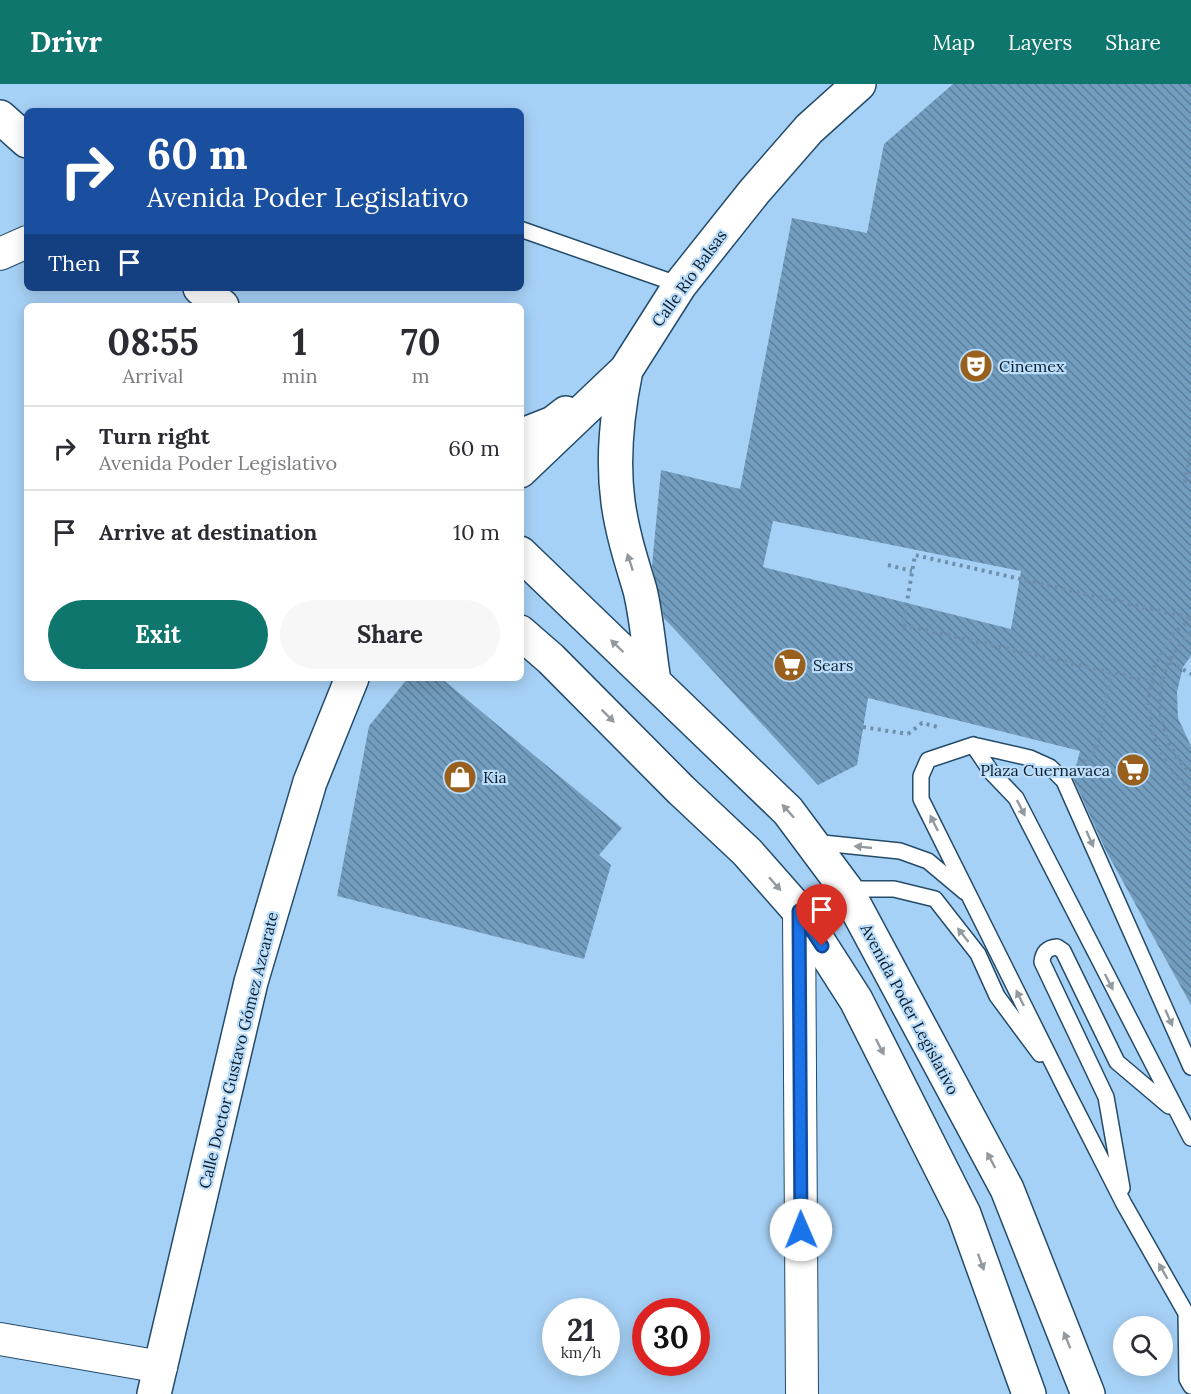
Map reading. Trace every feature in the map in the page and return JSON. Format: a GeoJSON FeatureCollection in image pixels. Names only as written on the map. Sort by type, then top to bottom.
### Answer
{"type":"FeatureCollection","features":[{"type":"Feature","properties":{"kind":"street","name":"Calle Río Balsas"},"geometry":{"type":"LineString","coordinates":[[524,467],[626,370],[680,285],[753,192],[810,129],[859,84]]}},
{"type":"Feature","properties":{"kind":"street"},"geometry":{"type":"LineString","coordinates":[[0,117],[24,138]]}},
{"type":"Feature","properties":{"kind":"street"},"geometry":{"type":"LineString","coordinates":[[0,254],[24,243]]}},
{"type":"Feature","properties":{"kind":"street"},"geometry":{"type":"LineString","coordinates":[[204,291],[218,303]]}},
{"type":"Feature","properties":{"kind":"street"},"geometry":{"type":"LineString","coordinates":[[524,434],[553,423],[626,370]]}},
{"type":"Feature","properties":{"kind":"street"},"geometry":{"type":"LineString","coordinates":[[626,370],[617,415],[615,458],[618,501],[626,547],[640,592],[654,681]]}},
{"type":"Feature","properties":{"kind":"street","name":"Avenida Poder Legislativo"},"geometry":{"type":"LineString","coordinates":[[524,557],[788,811],[846,889],[1007,1189],[1088,1394]]}},
{"type":"Feature","properties":{"kind":"street"},"geometry":{"type":"LineString","coordinates":[[524,635],[551,659],[681,790],[747,852],[799,911],[856,1000],[964,1214],[1029,1394]]}},
{"type":"Feature","properties":{"kind":"street","name":"Calle Doctor Gustavo Gómez Azcarate"},"geometry":{"type":"LineString","coordinates":[[157,1381],[251,982],[310,782],[351,681]]}},
{"type":"Feature","properties":{"kind":"street"},"geometry":{"type":"LineString","coordinates":[[799,911],[802,1394]]}},
{"type":"Feature","properties":{"kind":"street"},"geometry":{"type":"LineString","coordinates":[[964,1214],[1007,1189]]}},
{"type":"Feature","properties":{"kind":"street"},"geometry":{"type":"LineString","coordinates":[[0,1340],[157,1381]]}},
{"type":"Feature","properties":{"kind":"lane"},"geometry":{"type":"LineString","coordinates":[[524,230],[680,285]]}},
{"type":"Feature","properties":{"kind":"lane"},"geometry":{"type":"LineString","coordinates":[[974,745],[992,773],[1016,798],[1191,1138]]}},
{"type":"Feature","properties":{"kind":"lane"},"geometry":{"type":"LineString","coordinates":[[1191,1067],[1064,781],[1050,767],[1030,758],[974,745],[928,760],[921,776],[921,798],[1124,1204],[1188,1317],[1187,1379],[1191,1386]]}},
{"type":"Feature","properties":{"kind":"lane"},"geometry":{"type":"LineString","coordinates":[[812,842],[900,850],[928,861],[969,896]]}},
{"type":"Feature","properties":{"kind":"lane"},"geometry":{"type":"LineString","coordinates":[[846,889],[894,889],[935,899],[978,954],[997,996],[1065,1088]]}},
{"type":"Feature","properties":{"kind":"lane"},"geometry":{"type":"LineString","coordinates":[[1124,1204],[1106,1097],[1042,962],[1043,954],[1048,948],[1057,947],[1064,951],[1117,1062],[1176,1111]]}},
{"type":"Feature","properties":{"kind":"path"},"geometry":{"type":"LineString","coordinates":[[1191,450],[1185,481],[1191,482]]}},
{"type":"Feature","properties":{"kind":"path"},"geometry":{"type":"LineString","coordinates":[[1162,684],[903,625],[915,555],[1191,618]]}},
{"type":"Feature","properties":{"kind":"path"},"geometry":{"type":"LineString","coordinates":[[888,565],[912,571]]}},
{"type":"Feature","properties":{"kind":"path"},"geometry":{"type":"LineString","coordinates":[[1191,618],[1173,633],[1155,665],[1148,701],[1153,736],[1170,769],[1191,790]]}},
{"type":"Feature","properties":{"kind":"path"},"geometry":{"type":"LineString","coordinates":[[1191,633],[1180,643],[1164,672],[1159,703],[1164,734],[1179,762],[1191,774]]}},
{"type":"Feature","properties":{"kind":"path"},"geometry":{"type":"LineString","coordinates":[[1170,662],[1191,674]]}},
{"type":"Feature","properties":{"kind":"path"},"geometry":{"type":"LineString","coordinates":[[1080,761],[1088,763],[1098,744],[1111,672]]}},
{"type":"Feature","properties":{"kind":"building"},"geometry":{"type":"Polygon","coordinates":[[[953,84],[1191,84],[1191,656],[1183,667],[1177,692],[1178,718],[1191,746],[1191,1005],[1106,851],[1073,778],[1080,751],[868,698],[857,765],[818,785],[664,618],[652,566],[661,470],[740,489],[792,218],[867,233],[884,144],[953,84]],[[773,521],[763,567],[1011,629],[1021,571],[773,521]]]}},
{"type":"Feature","properties":{"kind":"building","name":"Kia"},"geometry":{"type":"Polygon","coordinates":[[[406,681],[445,681],[622,828],[599,855],[611,865],[584,959],[337,896],[369,726],[406,681]]]}},
{"type":"Feature","properties":{"kind":"place","name":"Cinemex"},"geometry":{"type":"Point","coordinates":[976,366]}},
{"type":"Feature","properties":{"kind":"place","name":"Sears"},"geometry":{"type":"Point","coordinates":[790,665]}},
{"type":"Feature","properties":{"kind":"place","name":"Plaza Cuernavaca"},"geometry":{"type":"Point","coordinates":[1133,770]}},
{"type":"Feature","properties":{"kind":"place","name":"Kia"},"geometry":{"type":"Point","coordinates":[460,777]}},
{"type":"Feature","properties":{"kind":"route"},"geometry":{"type":"LineString","coordinates":[[801,1230],[799,911],[822,946]]}}]}
